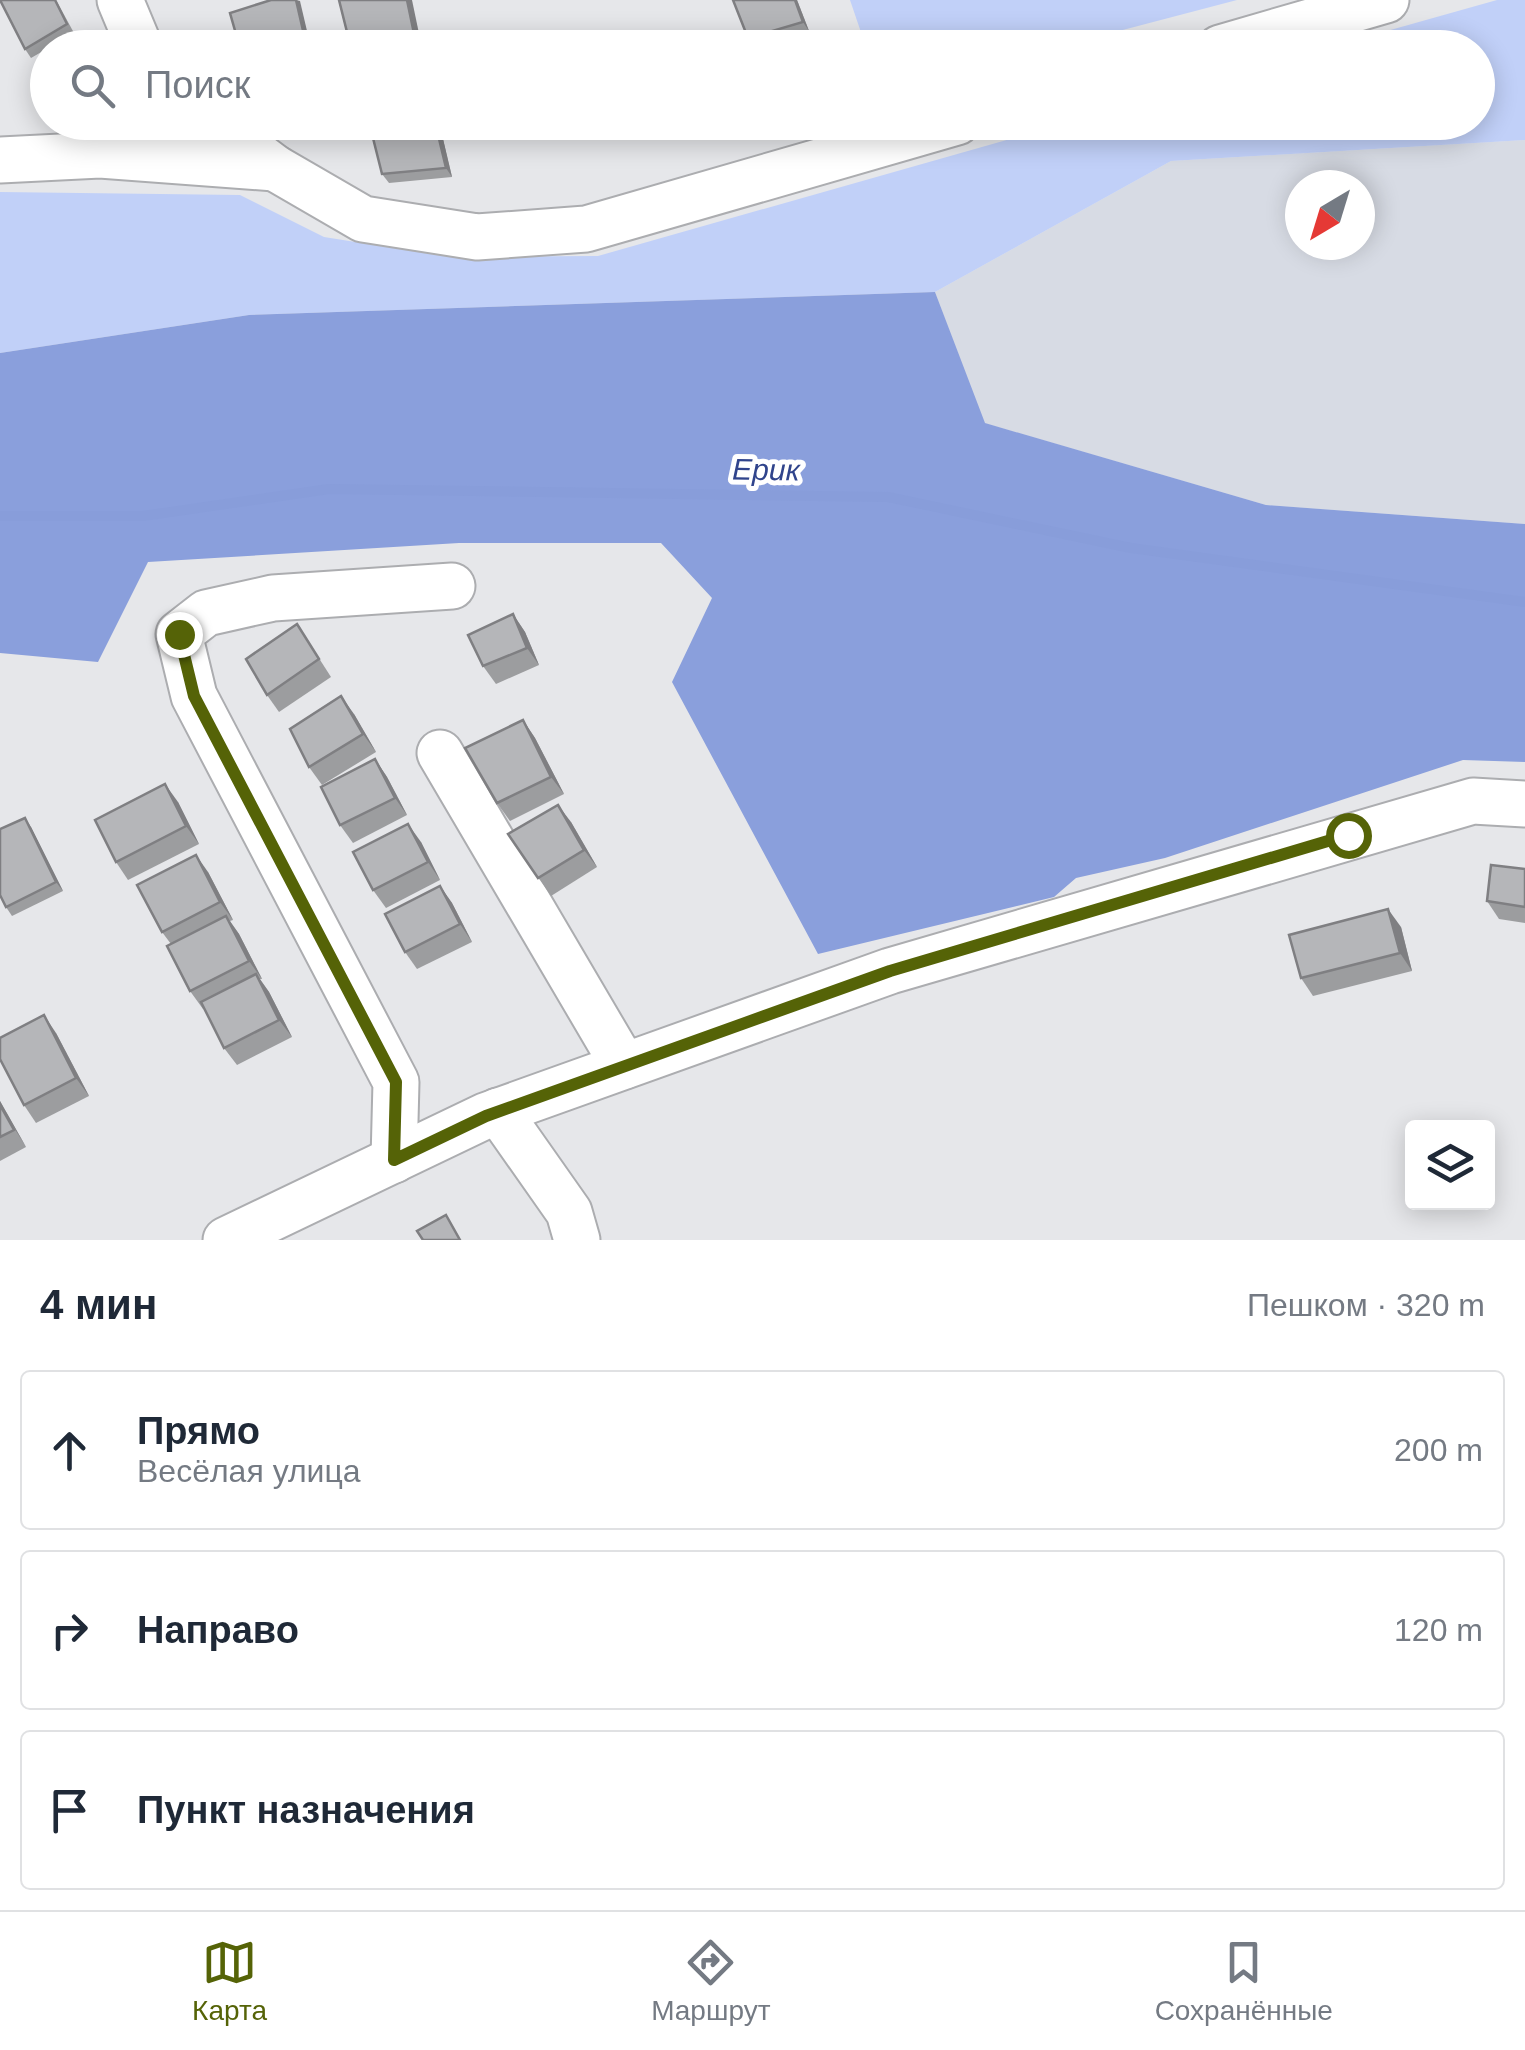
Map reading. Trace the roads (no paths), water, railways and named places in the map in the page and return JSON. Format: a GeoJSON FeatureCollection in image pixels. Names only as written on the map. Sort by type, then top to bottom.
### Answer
{"type":"FeatureCollection","features":[{"type":"Feature","properties":{"kind":"street"},"geometry":{"type":"LineString","coordinates":[[120,0],[132,30]]}},
{"type":"Feature","properties":{"kind":"street"},"geometry":{"type":"LineString","coordinates":[[1282,30],[1386,0]]}},
{"type":"Feature","properties":{"kind":"street"},"geometry":{"type":"LineString","coordinates":[[238,140],[275,168],[363,219],[476,236],[586,229],[895,140]]}},
{"type":"Feature","properties":{"kind":"street"},"geometry":{"type":"LineString","coordinates":[[0,160],[100,155],[275,168]]}},
{"type":"Feature","properties":{"kind":"street"},"geometry":{"type":"LineString","coordinates":[[394,1160],[396,1082],[194,696],[179,634],[206,613],[273,598],[452,586]]}},
{"type":"Feature","properties":{"kind":"street"},"geometry":{"type":"LineString","coordinates":[[440,754],[624,1066]]}},
{"type":"Feature","properties":{"kind":"street"},"geometry":{"type":"LineString","coordinates":[[226,1240],[498,1111],[890,971],[1473,801],[1525,804]]}},
{"type":"Feature","properties":{"kind":"street"},"geometry":{"type":"LineString","coordinates":[[498,1111],[569,1212],[577,1240]]}},
{"type":"Feature","properties":{"kind":"waterway","name":"Ерик"},"geometry":{"type":"LineString","coordinates":[[0,516],[143,516],[329,489],[888,497],[1131,548],[1525,602]]}}]}
